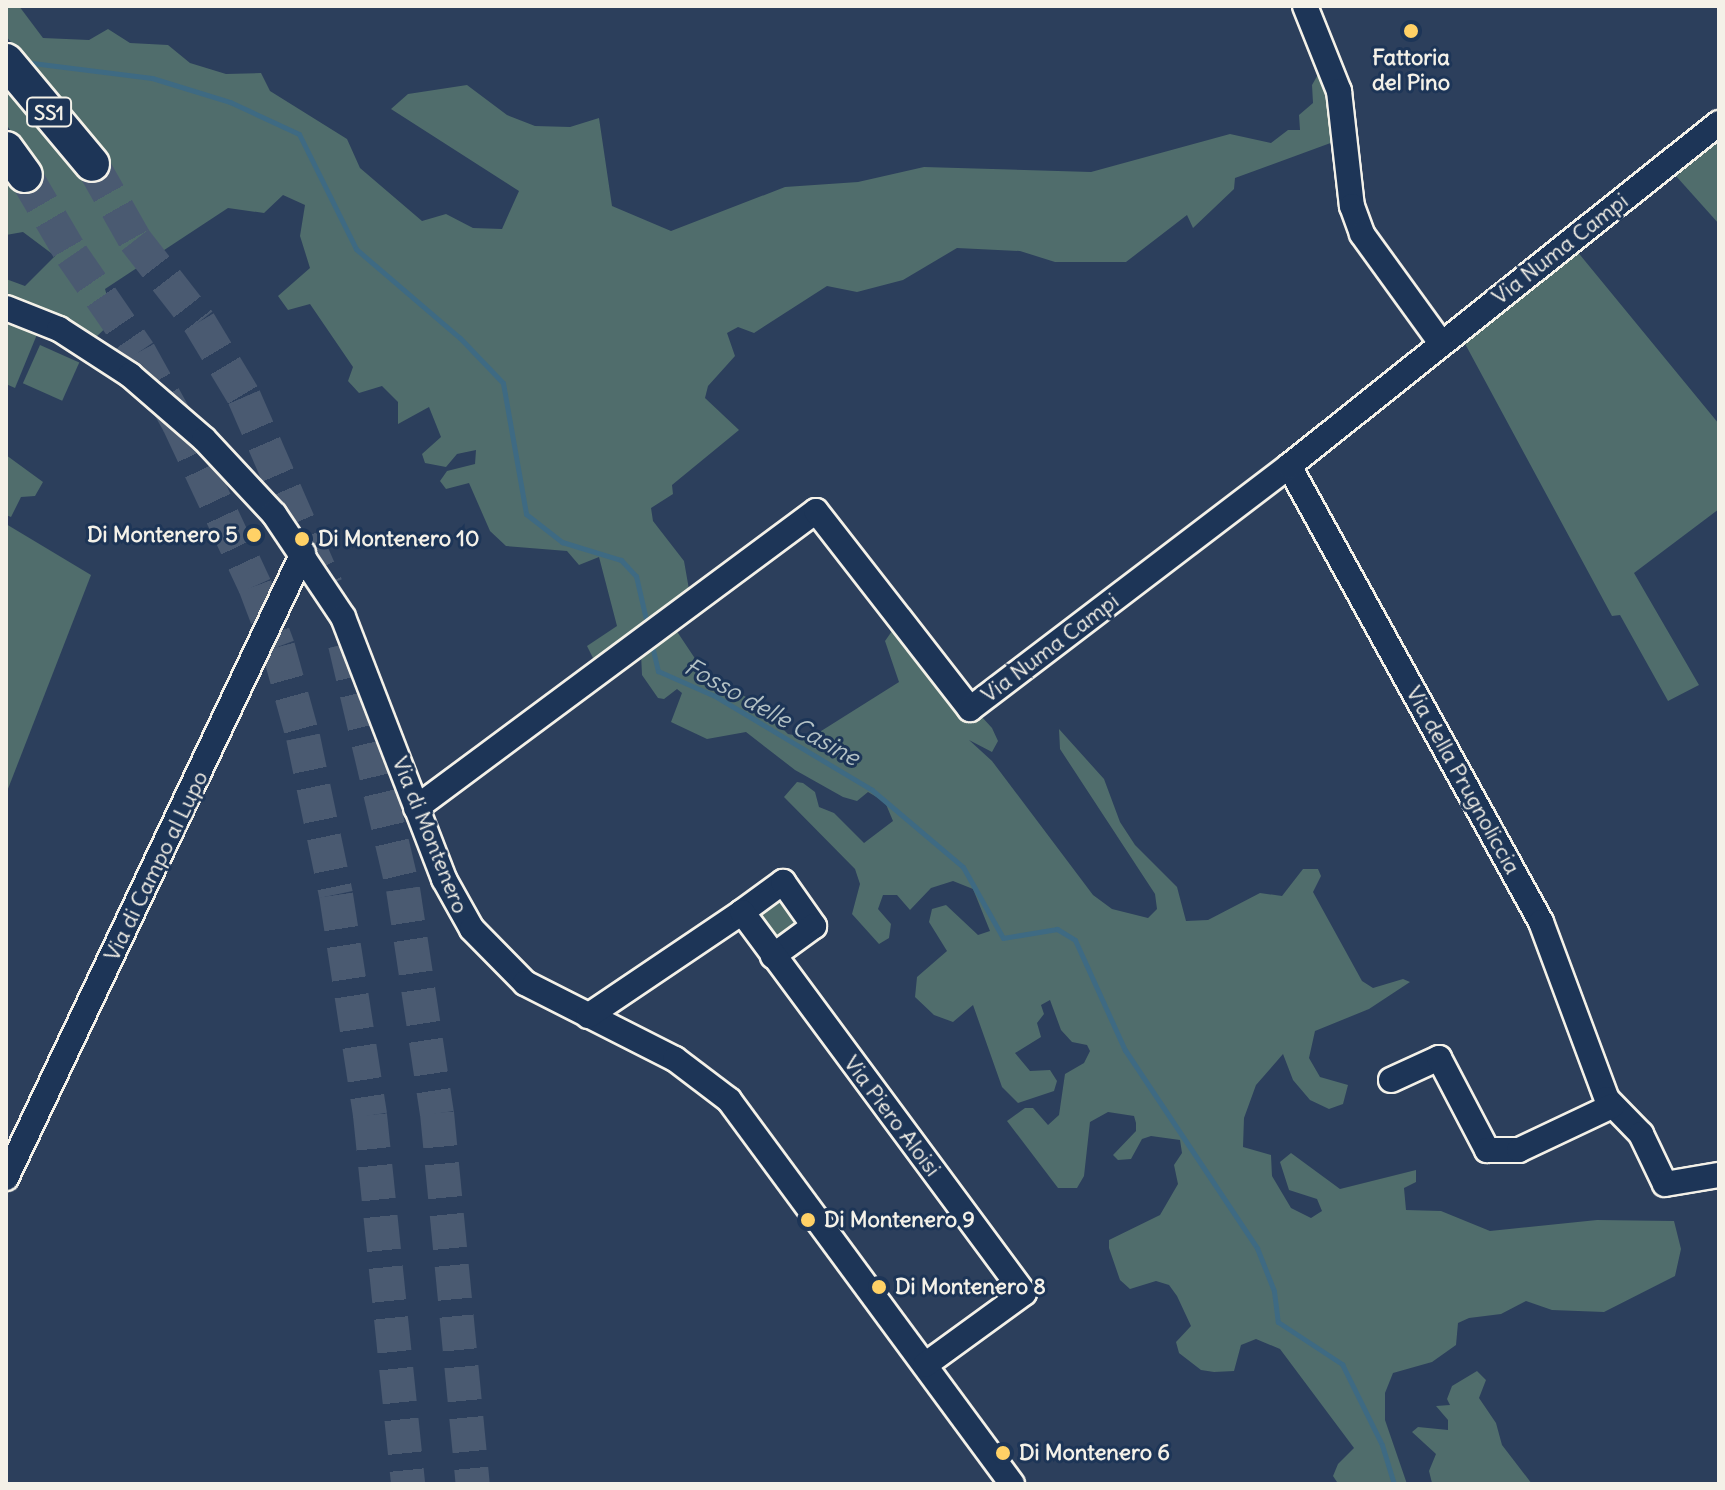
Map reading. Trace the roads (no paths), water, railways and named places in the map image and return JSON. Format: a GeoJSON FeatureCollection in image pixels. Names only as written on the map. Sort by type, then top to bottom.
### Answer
{"type":"FeatureCollection","features":[{"type":"Feature","properties":{"kind":"highway","name":"SS1"},"geometry":{"type":"LineString","coordinates":[[6,61],[92,164]]}},
{"type":"Feature","properties":{"kind":"street"},"geometry":{"type":"LineString","coordinates":[[1305,6],[1339,91],[1352,206],[1362,234],[1441,343]]}},
{"type":"Feature","properties":{"kind":"street","name":"Via Numa Campi"},"geometry":{"type":"LineString","coordinates":[[416,808],[816,511],[970,709],[1289,466],[1719,123]]}},
{"type":"Feature","properties":{"kind":"street","name":"Via di Montenero"},"geometry":{"type":"LineString","coordinates":[[6,308],[96,350],[152,392],[204,439],[303,553],[353,639],[448,887],[483,944],[525,983],[675,1059],[729,1100],[1012,1484]]}},
{"type":"Feature","properties":{"kind":"street","name":"Via della Prugnoliccia"},"geometry":{"type":"LineString","coordinates":[[1289,466],[1541,922],[1612,1106],[1641,1134],[1665,1184],[1719,1175]]}},
{"type":"Feature","properties":{"kind":"street","name":"Via di Campo al Lupo"},"geometry":{"type":"LineString","coordinates":[[6,1178],[303,553]]}},
{"type":"Feature","properties":{"kind":"street"},"geometry":{"type":"LineString","coordinates":[[588,1016],[783,882],[814,926],[773,956]]}},
{"type":"Feature","properties":{"kind":"street","name":"Via Piero Aloisi"},"geometry":{"type":"LineString","coordinates":[[742,912],[1024,1293],[925,1365]]}},
{"type":"Feature","properties":{"kind":"street"},"geometry":{"type":"LineString","coordinates":[[1391,1080],[1439,1058],[1487,1150],[1519,1150],[1612,1106]]}},
{"type":"Feature","properties":{"kind":"waterway","name":"Fosso delle Casine"},"geometry":{"type":"LineString","coordinates":[[24,62],[152,78],[230,102],[299,134],[356,249],[460,338],[503,383],[526,514],[562,542],[621,560],[636,576],[648,628]]}},
{"type":"Feature","properties":{"kind":"waterway","name":"Fosso delle Casine"},"geometry":{"type":"LineString","coordinates":[[651,641],[658,671],[715,696],[872,790],[963,867],[1003,938],[1057,929],[1075,940],[1125,1050],[1257,1248],[1274,1291],[1278,1322],[1342,1364],[1382,1445],[1394,1484]]}},
{"type":"Feature","properties":{"kind":"tunnel"},"geometry":{"type":"LineString","coordinates":[[92,164],[135,240],[199,322],[244,397],[326,586]]}},
{"type":"Feature","properties":{"kind":"tunnel"},"geometry":{"type":"LineString","coordinates":[[25,175],[72,255],[139,352],[179,424],[255,586],[278,647],[303,737],[336,895],[370,1115],[408,1484]]}},
{"type":"Feature","properties":{"kind":"tunnel"},"geometry":{"type":"LineString","coordinates":[[345,644],[403,889],[437,1113],[473,1484]]}},
{"type":"Feature","properties":{"kind":"place","name":"Fattoria del Pino"},"geometry":{"type":"Point","coordinates":[1411,31]}},
{"type":"Feature","properties":{"kind":"place","name":"Di Montenero 5"},"geometry":{"type":"Point","coordinates":[254,535]}},
{"type":"Feature","properties":{"kind":"place","name":"Di Montenero 10"},"geometry":{"type":"Point","coordinates":[302,539]}},
{"type":"Feature","properties":{"kind":"place","name":"Di Montenero 9"},"geometry":{"type":"Point","coordinates":[808,1220]}},
{"type":"Feature","properties":{"kind":"place","name":"Di Montenero 8"},"geometry":{"type":"Point","coordinates":[879,1287]}},
{"type":"Feature","properties":{"kind":"place","name":"Di Montenero 6"},"geometry":{"type":"Point","coordinates":[1003,1453]}}]}
